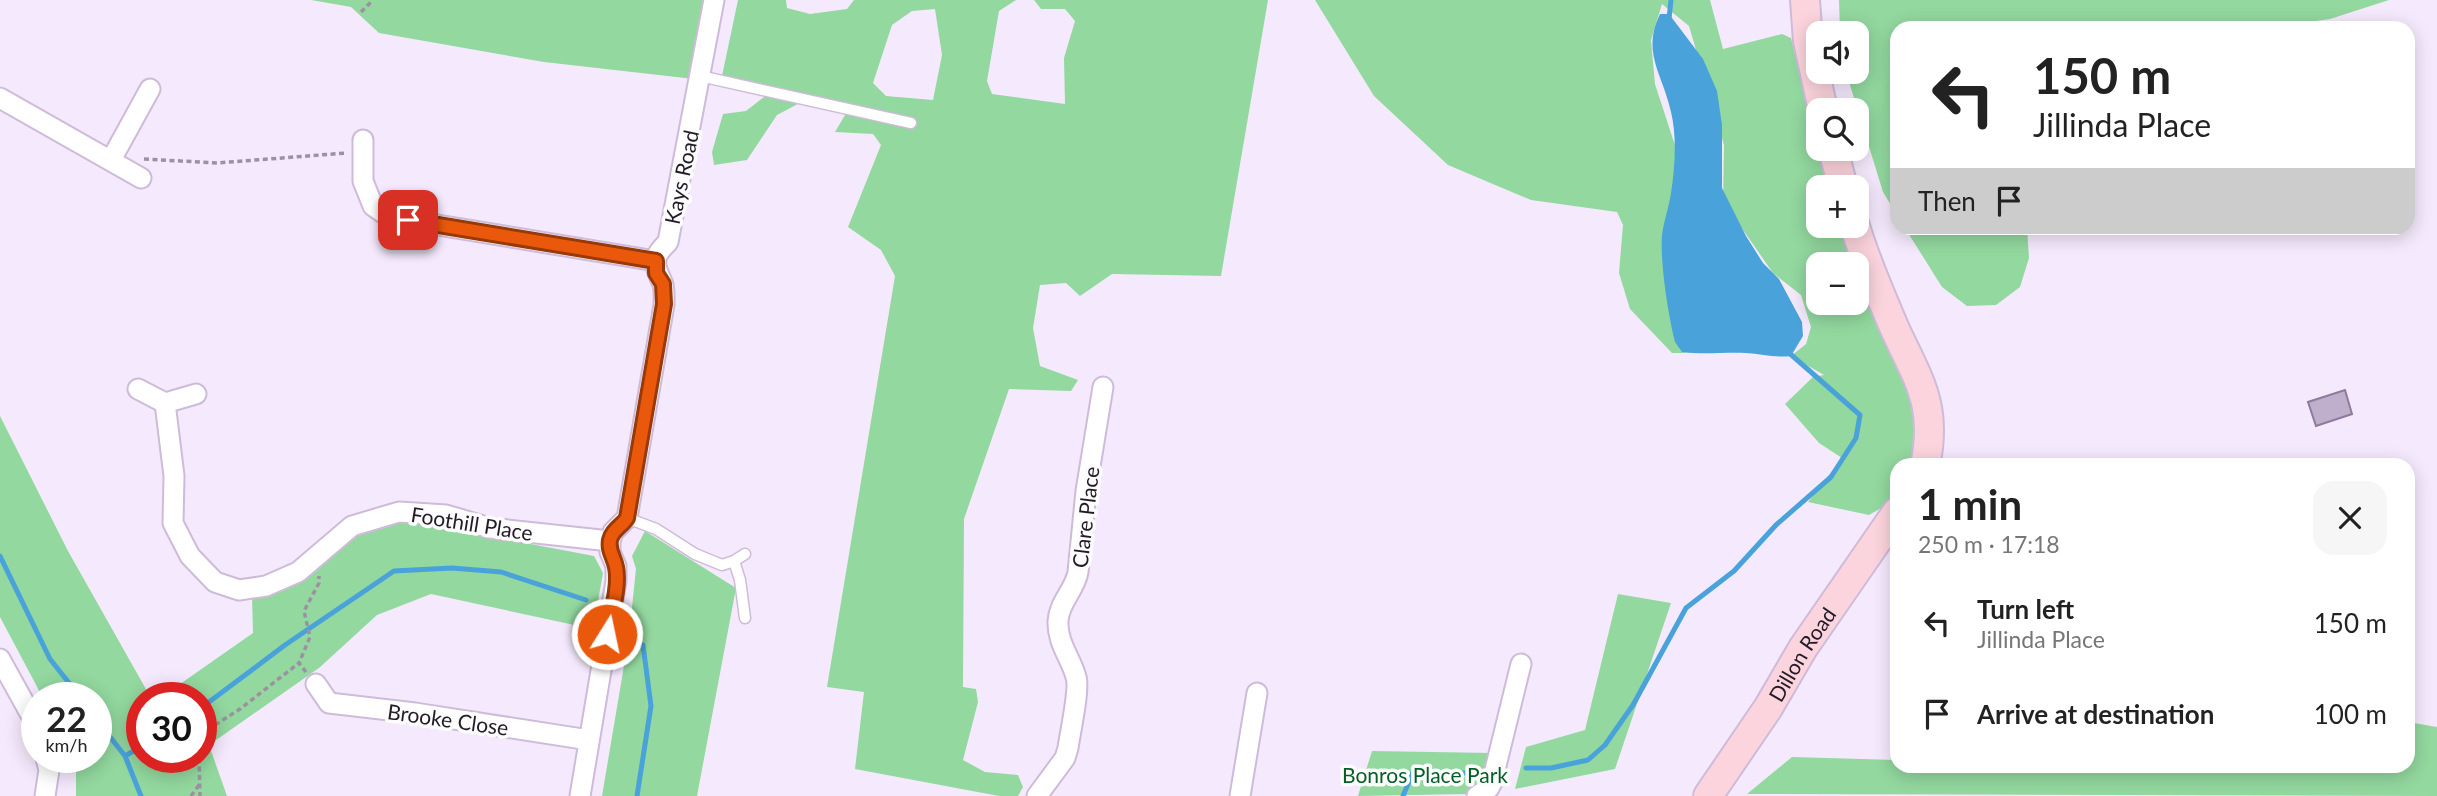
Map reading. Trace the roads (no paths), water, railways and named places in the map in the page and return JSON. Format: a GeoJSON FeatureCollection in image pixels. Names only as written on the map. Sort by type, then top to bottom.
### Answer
{"type":"FeatureCollection","features":[{"type":"Feature","properties":{"kind":"main road"},"geometry":{"type":"LineString","coordinates":[[1805,0],[1808,41],[1820,98]]}},
{"type":"Feature","properties":{"kind":"main road"},"geometry":{"type":"LineString","coordinates":[[1860,238],[1894,327],[1926,394],[1930,422],[1926,458]]}},
{"type":"Feature","properties":{"kind":"main road","name":"Dillon Road"},"geometry":{"type":"LineString","coordinates":[[1708,796],[1768,708],[1816,628],[1890,523]]}},
{"type":"Feature","properties":{"kind":"street","name":"Kays Road"},"geometry":{"type":"LineString","coordinates":[[656,261],[658,252],[668,242],[714,0]]}},
{"type":"Feature","properties":{"kind":"street"},"geometry":{"type":"LineString","coordinates":[[0,98],[125,169],[150,89]]}},
{"type":"Feature","properties":{"kind":"street"},"geometry":{"type":"LineString","coordinates":[[363,146],[363,181],[373,206],[389,217],[656,261],[656,273],[663,284],[664,304],[627,518],[613,532],[610,541],[610,552],[616,566],[616,582],[580,796]]}},
{"type":"Feature","properties":{"kind":"street","name":"Clare Place"},"geometry":{"type":"LineString","coordinates":[[1037,796],[1065,758],[1068,748],[1077,679],[1059,636],[1059,610],[1079,572],[1085,501],[1103,387]]}},
{"type":"Feature","properties":{"kind":"street"},"geometry":{"type":"LineString","coordinates":[[138,389],[164,402],[196,394]]}},
{"type":"Feature","properties":{"kind":"street","name":"Foothill Place"},"geometry":{"type":"LineString","coordinates":[[164,402],[174,476],[173,523],[190,556],[215,582],[239,590],[266,586],[298,572],[352,526],[398,512],[446,515],[490,528],[610,541]]}},
{"type":"Feature","properties":{"kind":"street"},"geometry":{"type":"LineString","coordinates":[[0,659],[21,697]]}},
{"type":"Feature","properties":{"kind":"street"},"geometry":{"type":"LineString","coordinates":[[1477,796],[1489,788],[1492,782],[1521,664]]}},
{"type":"Feature","properties":{"kind":"street","name":"Brooke Close"},"geometry":{"type":"LineString","coordinates":[[316,684],[329,703],[415,713],[589,740]]}},
{"type":"Feature","properties":{"kind":"street"},"geometry":{"type":"LineString","coordinates":[[1240,796],[1257,693]]}},
{"type":"Feature","properties":{"kind":"street"},"geometry":{"type":"LineString","coordinates":[[45,796],[49,773]]}},
{"type":"Feature","properties":{"kind":"lane"},"geometry":{"type":"LineString","coordinates":[[700,76],[911,123]]}},
{"type":"Feature","properties":{"kind":"lane"},"geometry":{"type":"LineString","coordinates":[[627,518],[656,528],[695,554],[722,565],[745,554]]}},
{"type":"Feature","properties":{"kind":"lane"},"geometry":{"type":"LineString","coordinates":[[734,561],[740,580],[745,618]]}},
{"type":"Feature","properties":{"kind":"water"},"geometry":{"type":"Polygon","coordinates":[[[1660,14],[1669,14],[1703,59],[1717,91],[1722,125],[1722,188],[1746,236],[1763,263],[1779,279],[1802,322],[1803,336],[1791,356],[1682,352],[1675,342],[1662,260],[1662,235],[1670,198],[1675,142],[1671,112],[1653,52],[1655,28],[1660,14]]]}},
{"type":"Feature","properties":{"kind":"waterway"},"geometry":{"type":"LineString","coordinates":[[1669,19],[1671,0]]}},
{"type":"Feature","properties":{"kind":"waterway"},"geometry":{"type":"LineString","coordinates":[[1526,768],[1551,768],[1588,760],[1605,745],[1633,705],[1686,608],[1734,571],[1776,525],[1831,477],[1856,438],[1860,415],[1788,352]]}},
{"type":"Feature","properties":{"kind":"waterway"},"geometry":{"type":"LineString","coordinates":[[0,556],[50,659],[68,682]]}},
{"type":"Feature","properties":{"kind":"waterway"},"geometry":{"type":"LineString","coordinates":[[217,696],[285,645],[394,571],[452,568],[501,572],[586,600]]}},
{"type":"Feature","properties":{"kind":"waterway"},"geometry":{"type":"LineString","coordinates":[[637,796],[651,706],[643,645]]}},
{"type":"Feature","properties":{"kind":"waterway"},"geometry":{"type":"LineString","coordinates":[[112,739],[125,756],[141,796]]}},
{"type":"Feature","properties":{"kind":"waterway"},"geometry":{"type":"LineString","coordinates":[[1403,796],[1413,772],[1465,773]]}},
{"type":"Feature","properties":{"kind":"park label","name":"Bonros Place Park"},"geometry":{"type":"Point","coordinates":[1425,774]}}]}
